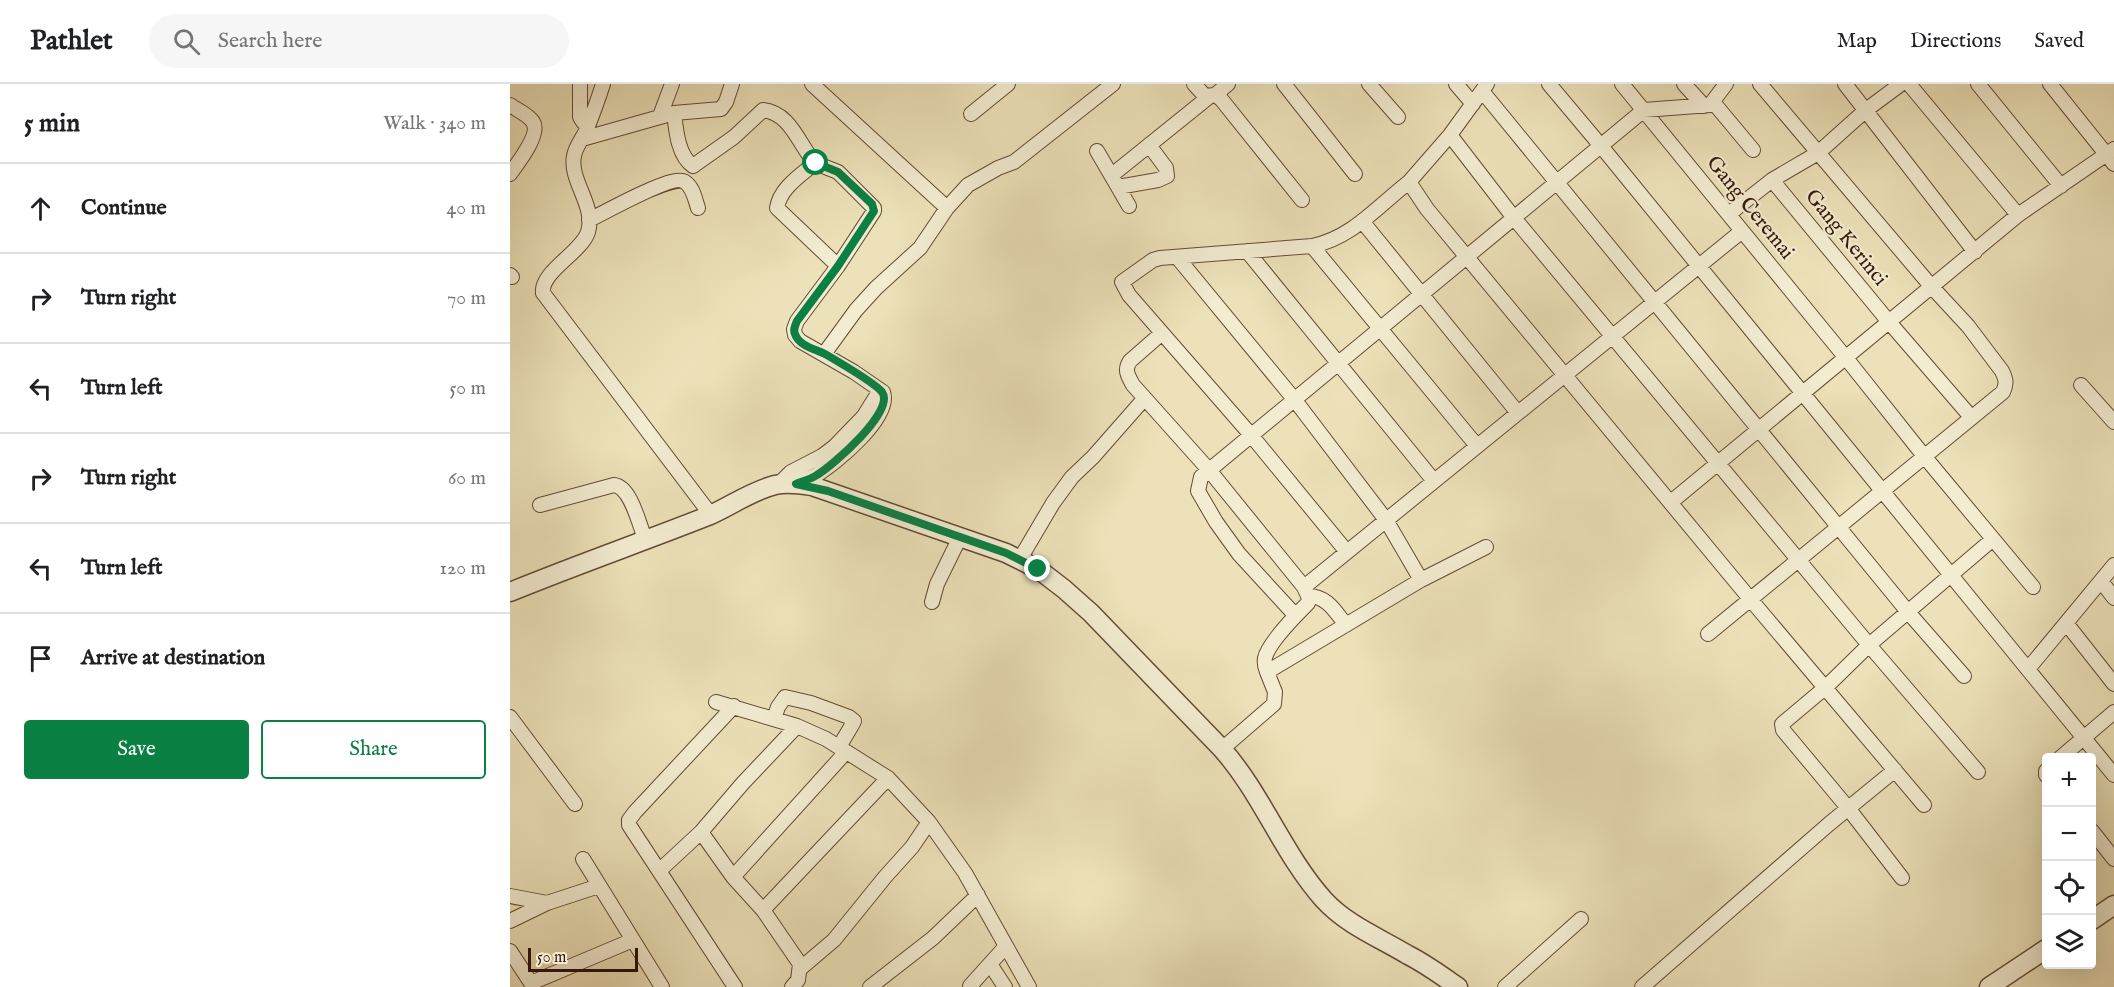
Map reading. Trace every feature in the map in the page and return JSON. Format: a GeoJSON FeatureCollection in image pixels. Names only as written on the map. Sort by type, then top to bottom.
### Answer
{"type":"FeatureCollection","features":[{"type":"Feature","properties":{"kind":"street"},"geometry":{"type":"LineString","coordinates":[[580,84],[580,117],[588,125]]}},
{"type":"Feature","properties":{"kind":"street"},"geometry":{"type":"LineString","coordinates":[[603,84],[574,156],[574,165],[589,210],[587,235],[544,283],[543,293],[711,514]]}},
{"type":"Feature","properties":{"kind":"street"},"geometry":{"type":"LineString","coordinates":[[510,592],[711,514],[753,493],[816,476],[840,458],[877,395],[883,392],[854,372],[800,341],[794,329],[797,321],[838,266],[874,208],[838,172],[816,163],[794,130],[782,118],[770,111],[763,110],[734,137],[693,166],[688,162],[667,115],[672,84]]}},
{"type":"Feature","properties":{"kind":"street"},"geometry":{"type":"LineString","coordinates":[[582,139],[667,115],[721,109],[732,84]]}},
{"type":"Feature","properties":{"kind":"street"},"geometry":{"type":"LineString","coordinates":[[812,84],[947,208]]}},
{"type":"Feature","properties":{"kind":"street"},"geometry":{"type":"LineString","coordinates":[[971,114],[1008,84]]}},
{"type":"Feature","properties":{"kind":"street"},"geometry":{"type":"LineString","coordinates":[[824,354],[856,310],[876,288],[920,248],[947,208],[968,185],[1014,162],[1113,84]]}},
{"type":"Feature","properties":{"kind":"street"},"geometry":{"type":"LineString","coordinates":[[1194,84],[1205,96],[1212,95],[1221,99],[1302,200]]}},
{"type":"Feature","properties":{"kind":"street"},"geometry":{"type":"LineString","coordinates":[[1115,181],[1149,145],[1228,84]]}},
{"type":"Feature","properties":{"kind":"street"},"geometry":{"type":"LineString","coordinates":[[1284,84],[1355,174]]}},
{"type":"Feature","properties":{"kind":"street"},"geometry":{"type":"LineString","coordinates":[[1369,84],[1398,117]]}},
{"type":"Feature","properties":{"kind":"street"},"geometry":{"type":"LineString","coordinates":[[1456,84],[1473,104]]}},
{"type":"Feature","properties":{"kind":"street"},"geometry":{"type":"LineString","coordinates":[[1549,84],[1950,576],[2084,736],[2114,776]]}},
{"type":"Feature","properties":{"kind":"street","name":"Gang Ceremai"},"geometry":{"type":"LineString","coordinates":[[1622,84],[1924,456],[2033,586]]}},
{"type":"Feature","properties":{"kind":"street"},"geometry":{"type":"LineString","coordinates":[[1684,84],[1708,104],[1753,150]]}},
{"type":"Feature","properties":{"kind":"street"},"geometry":{"type":"LineString","coordinates":[[1295,615],[1239,554],[1216,522],[1198,491],[1201,477],[1644,110],[1708,104],[1726,84]]}},
{"type":"Feature","properties":{"kind":"street"},"geometry":{"type":"LineString","coordinates":[[1708,634],[2003,392],[2006,379],[1968,326],[1931,286],[1760,84]]}},
{"type":"Feature","properties":{"kind":"street"},"geometry":{"type":"LineString","coordinates":[[1845,84],[1975,252]]}},
{"type":"Feature","properties":{"kind":"street"},"geometry":{"type":"LineString","coordinates":[[1729,214],[1772,180],[1818,153],[1866,110],[1901,84]]}},
{"type":"Feature","properties":{"kind":"street"},"geometry":{"type":"LineString","coordinates":[[1909,84],[2018,215]]}},
{"type":"Feature","properties":{"kind":"street"},"geometry":{"type":"LineString","coordinates":[[1978,84],[2061,186]]}},
{"type":"Feature","properties":{"kind":"street"},"geometry":{"type":"LineString","coordinates":[[1671,502],[2018,215],[2111,155],[2050,84]]}},
{"type":"Feature","properties":{"kind":"street"},"geometry":{"type":"LineString","coordinates":[[1347,552],[1251,435],[1130,295],[1122,282],[1153,260],[1177,256],[1312,246],[1338,238],[1409,182],[1450,135],[1484,87],[1557,182],[1908,612],[1964,676]]}},
{"type":"Feature","properties":{"kind":"street"},"geometry":{"type":"LineString","coordinates":[[510,105],[533,121],[535,132],[510,174]]}},
{"type":"Feature","properties":{"kind":"street"},"geometry":{"type":"LineString","coordinates":[[1450,135],[1514,218],[1869,645],[1978,772]]}},
{"type":"Feature","properties":{"kind":"street"},"geometry":{"type":"LineString","coordinates":[[1115,181],[1158,180],[1167,176],[1166,168],[1149,145]]}},
{"type":"Feature","properties":{"kind":"street"},"geometry":{"type":"LineString","coordinates":[[1097,152],[1129,206]]}},
{"type":"Feature","properties":{"kind":"street"},"geometry":{"type":"LineString","coordinates":[[681,180],[688,162]]}},
{"type":"Feature","properties":{"kind":"street"},"geometry":{"type":"LineString","coordinates":[[816,163],[787,188],[777,208],[838,266]]}},
{"type":"Feature","properties":{"kind":"street"},"geometry":{"type":"LineString","coordinates":[[589,220],[658,186],[676,180],[681,180],[688,185],[698,207]]}},
{"type":"Feature","properties":{"kind":"street","name":"Gang Kerinci"},"geometry":{"type":"LineString","coordinates":[[1772,180],[1971,417]]}},
{"type":"Feature","properties":{"kind":"street"},"geometry":{"type":"LineString","coordinates":[[1409,182],[1427,209],[1924,805]]}},
{"type":"Feature","properties":{"kind":"street"},"geometry":{"type":"LineString","coordinates":[[1362,221],[1518,413]]}},
{"type":"Feature","properties":{"kind":"street"},"geometry":{"type":"LineString","coordinates":[[1306,591],[1347,552],[1742,231]]}},
{"type":"Feature","properties":{"kind":"street"},"geometry":{"type":"LineString","coordinates":[[1312,246],[1477,446]]}},
{"type":"Feature","properties":{"kind":"street"},"geometry":{"type":"LineString","coordinates":[[1247,251],[1434,481]]}},
{"type":"Feature","properties":{"kind":"street"},"geometry":{"type":"LineString","coordinates":[[1177,256],[1294,399],[1386,520],[1421,580]]}},
{"type":"Feature","properties":{"kind":"street"},"geometry":{"type":"LineString","coordinates":[[1162,333],[1126,366],[1133,385],[1209,470],[1306,591],[1323,599],[1346,625]]}},
{"type":"Feature","properties":{"kind":"street"},"geometry":{"type":"LineString","coordinates":[[2080,385],[2114,422]]}},
{"type":"Feature","properties":{"kind":"street"},"geometry":{"type":"LineString","coordinates":[[1020,559],[1053,502],[1072,477],[1093,457],[1144,399]]}},
{"type":"Feature","properties":{"kind":"street"},"geometry":{"type":"LineString","coordinates":[[787,484],[820,489],[960,537],[1020,559],[1049,577],[1091,613],[1221,749],[1237,768],[1295,862],[1324,900],[1351,922],[1409,955],[1458,987]]}},
{"type":"Feature","properties":{"kind":"street"},"geometry":{"type":"LineString","coordinates":[[540,505],[614,485],[619,486],[626,492],[645,539]]}},
{"type":"Feature","properties":{"kind":"street"},"geometry":{"type":"LineString","coordinates":[[932,602],[937,584],[960,537]]}},
{"type":"Feature","properties":{"kind":"street"},"geometry":{"type":"LineString","coordinates":[[1902,878],[1781,727],[1785,720],[1826,687],[1869,645],[1993,539]]}},
{"type":"Feature","properties":{"kind":"street"},"geometry":{"type":"LineString","coordinates":[[1267,672],[1421,580],[1486,547]]}},
{"type":"Feature","properties":{"kind":"street"},"geometry":{"type":"LineString","coordinates":[[2024,664],[2066,622],[2114,565]]}},
{"type":"Feature","properties":{"kind":"street"},"geometry":{"type":"LineString","coordinates":[[2101,581],[2114,598]]}},
{"type":"Feature","properties":{"kind":"street"},"geometry":{"type":"LineString","coordinates":[[1221,749],[1274,704],[1275,692],[1265,666],[1266,653],[1295,615],[1308,603],[1306,591]]}},
{"type":"Feature","properties":{"kind":"street"},"geometry":{"type":"LineString","coordinates":[[2066,622],[2114,684]]}},
{"type":"Feature","properties":{"kind":"street"},"geometry":{"type":"LineString","coordinates":[[733,877],[843,750],[854,721],[849,717],[802,700],[785,697],[778,706],[774,719]]}},
{"type":"Feature","properties":{"kind":"street"},"geometry":{"type":"LineString","coordinates":[[716,702],[797,726],[826,739],[888,778],[929,822],[965,873],[1029,987]]}},
{"type":"Feature","properties":{"kind":"street"},"geometry":{"type":"LineString","coordinates":[[734,706],[629,820],[629,825],[735,987]]}},
{"type":"Feature","properties":{"kind":"street"},"geometry":{"type":"LineString","coordinates":[[2065,753],[2114,712]]}},
{"type":"Feature","properties":{"kind":"street"},"geometry":{"type":"LineString","coordinates":[[510,717],[575,804]]}},
{"type":"Feature","properties":{"kind":"street"},"geometry":{"type":"LineString","coordinates":[[660,870],[701,832],[742,783],[797,726]]}},
{"type":"Feature","properties":{"kind":"street"},"geometry":{"type":"LineString","coordinates":[[1642,987],[1895,770]]}},
{"type":"Feature","properties":{"kind":"street"},"geometry":{"type":"LineString","coordinates":[[763,910],[888,778]]}},
{"type":"Feature","properties":{"kind":"street"},"geometry":{"type":"LineString","coordinates":[[792,987],[798,980],[801,968],[834,940],[912,847],[929,822]]}},
{"type":"Feature","properties":{"kind":"street"},"geometry":{"type":"LineString","coordinates":[[701,832],[733,877],[763,910],[801,968]]}},
{"type":"Feature","properties":{"kind":"street"},"geometry":{"type":"LineString","coordinates":[[2096,837],[2114,859]]}},
{"type":"Feature","properties":{"kind":"street"},"geometry":{"type":"LineString","coordinates":[[583,859],[662,987]]}},
{"type":"Feature","properties":{"kind":"street"},"geometry":{"type":"LineString","coordinates":[[510,921],[547,903],[599,886]]}},
{"type":"Feature","properties":{"kind":"street"},"geometry":{"type":"LineString","coordinates":[[877,985],[933,938],[978,895]]}},
{"type":"Feature","properties":{"kind":"street"},"geometry":{"type":"LineString","coordinates":[[510,896],[547,903]]}},
{"type":"Feature","properties":{"kind":"street"},"geometry":{"type":"LineString","coordinates":[[2096,917],[2114,905]]}},
{"type":"Feature","properties":{"kind":"street"},"geometry":{"type":"LineString","coordinates":[[1505,987],[1581,920]]}},
{"type":"Feature","properties":{"kind":"street"},"geometry":{"type":"LineString","coordinates":[[510,951],[531,983],[633,940]]}},
{"type":"Feature","properties":{"kind":"street"},"geometry":{"type":"LineString","coordinates":[[970,986],[1006,946]]}},
{"type":"Feature","properties":{"kind":"street"},"geometry":{"type":"LineString","coordinates":[[1989,987],[2042,952]]}},
{"type":"Feature","properties":{"kind":"street"},"geometry":{"type":"LineString","coordinates":[[990,964],[1005,987]]}},
{"type":"Feature","properties":{"kind":"route"},"geometry":{"type":"LineString","coordinates":[[816,163],[838,172],[872,204],[874,211],[838,266],[797,321],[794,329],[795,335],[806,346],[824,354],[883,392],[885,398],[879,413],[867,431],[840,458],[816,476],[796,484],[828,491],[1006,553],[1038,569]]}}]}
